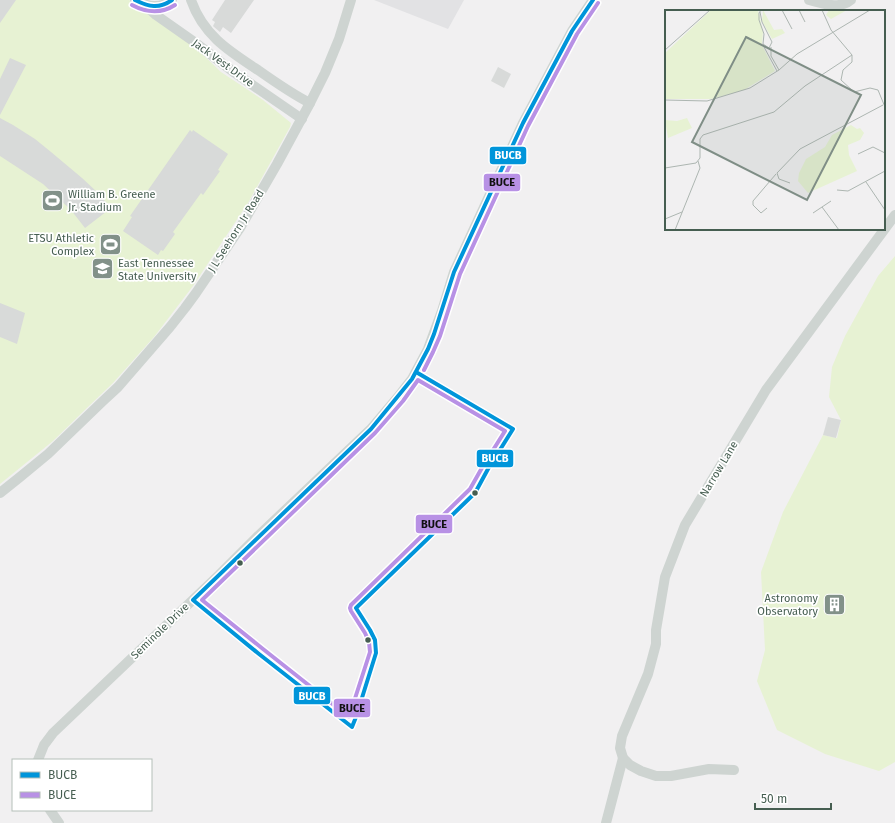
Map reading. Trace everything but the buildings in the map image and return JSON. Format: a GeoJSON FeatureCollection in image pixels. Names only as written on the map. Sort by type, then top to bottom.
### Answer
{"type":"FeatureCollection","features":[{"type":"Feature","properties":{"kind":"street","name":"Jack Vest Drive"},"geometry":{"type":"LineString","coordinates":[[135,0],[145,5],[156,15],[235,73],[302,119]]}},
{"type":"Feature","properties":{"kind":"street"},"geometry":{"type":"LineString","coordinates":[[145,5],[162,5],[172,0]]}},
{"type":"Feature","properties":{"kind":"street","name":"Jack Vest Drive"},"geometry":{"type":"LineString","coordinates":[[191,0],[204,26],[221,45],[284,88],[310,103]]}},
{"type":"Feature","properties":{"kind":"street","name":"J L Seehorn Jr Road"},"geometry":{"type":"LineString","coordinates":[[0,493],[48,454],[118,387],[185,308],[240,228],[302,119],[325,73],[339,40],[351,0]]}},
{"type":"Feature","properties":{"kind":"street","name":"Seminole Drive"},"geometry":{"type":"LineString","coordinates":[[38,759],[44,744],[53,733],[371,429],[414,376],[428,349],[454,272],[523,123],[572,31],[593,0]]}},
{"type":"Feature","properties":{"kind":"street"},"geometry":{"type":"LineString","coordinates":[[809,0],[834,6],[847,3],[851,0]]}},
{"type":"Feature","properties":{"kind":"street","name":"Narrow Lane"},"geometry":{"type":"LineString","coordinates":[[885,229],[895,215]]}},
{"type":"Feature","properties":{"kind":"street","name":"Narrow Lane"},"geometry":{"type":"LineString","coordinates":[[606,823],[623,758],[620,748],[622,736],[648,674],[656,644],[657,624],[665,577],[685,525],[766,390],[884,230]]}},
{"type":"Feature","properties":{"kind":"street"},"geometry":{"type":"LineString","coordinates":[[623,758],[630,765],[641,771],[656,776],[671,776],[709,769],[734,770]]}},
{"type":"Feature","properties":{"kind":"street"},"geometry":{"type":"LineString","coordinates":[[51,811],[59,823]]}},
{"type":"Feature","properties":{"kind":"shaded area"},"geometry":{"type":"Polygon","coordinates":[[[374,0],[464,0],[448,29],[374,0]]]}},
{"type":"Feature","properties":{"kind":"green space","name":"ETSU Athletic Complex"},"geometry":{"type":"Polygon","coordinates":[[[0,0],[129,0],[191,43],[221,72],[263,100],[291,123],[248,203],[193,286],[154,337],[113,383],[53,441],[0,484],[0,0]]]}},
{"type":"Feature","properties":{"kind":"green space"},"geometry":{"type":"Polygon","coordinates":[[[895,256],[895,762],[879,771],[825,754],[777,730],[757,681],[765,650],[761,572],[783,512],[823,435],[837,438],[841,420],[829,397],[832,367],[845,336],[878,276],[895,256]]]}},
{"type":"Feature","properties":{"kind":"transit line","name":"BUCB"},"geometry":{"type":"LineString","coordinates":[[135,0],[154,6],[163,5],[172,0]]}},
{"type":"Feature","properties":{"kind":"transit line","name":"BUCB"},"geometry":{"type":"LineString","coordinates":[[416,372],[513,429],[475,493],[356,608],[375,640],[376,653],[352,727],[193,600],[371,429],[412,379],[434,334],[454,272],[523,123],[572,31],[593,0]]}},
{"type":"Feature","properties":{"kind":"transit line","name":"BUCE"},"geometry":{"type":"LineString","coordinates":[[424,370],[440,336],[460,274],[528,126],[577,34],[598,3]]}},
{"type":"Feature","properties":{"kind":"transit line","name":"BUCE"},"geometry":{"type":"LineString","coordinates":[[132,5],[149,11],[164,10],[175,5]]}},
{"type":"Feature","properties":{"kind":"transit line","name":"BUCE"},"geometry":{"type":"LineString","coordinates":[[418,380],[505,431],[470,489],[351,605],[351,611],[369,642],[370,652],[349,717],[202,600],[375,433],[403,401],[418,380]]}},
{"type":"Feature","properties":{"kind":"place","name":"William B. Greene Jr. Stadium"},"geometry":{"type":"Point","coordinates":[52,200]}},
{"type":"Feature","properties":{"kind":"place","name":"ETSU Athletic Complex"},"geometry":{"type":"Point","coordinates":[110,244]}},
{"type":"Feature","properties":{"kind":"place","name":"East Tennessee State University"},"geometry":{"type":"Point","coordinates":[102,269]}},
{"type":"Feature","properties":{"kind":"place","name":"Astronomy Observatory"},"geometry":{"type":"Point","coordinates":[834,604]}}]}
